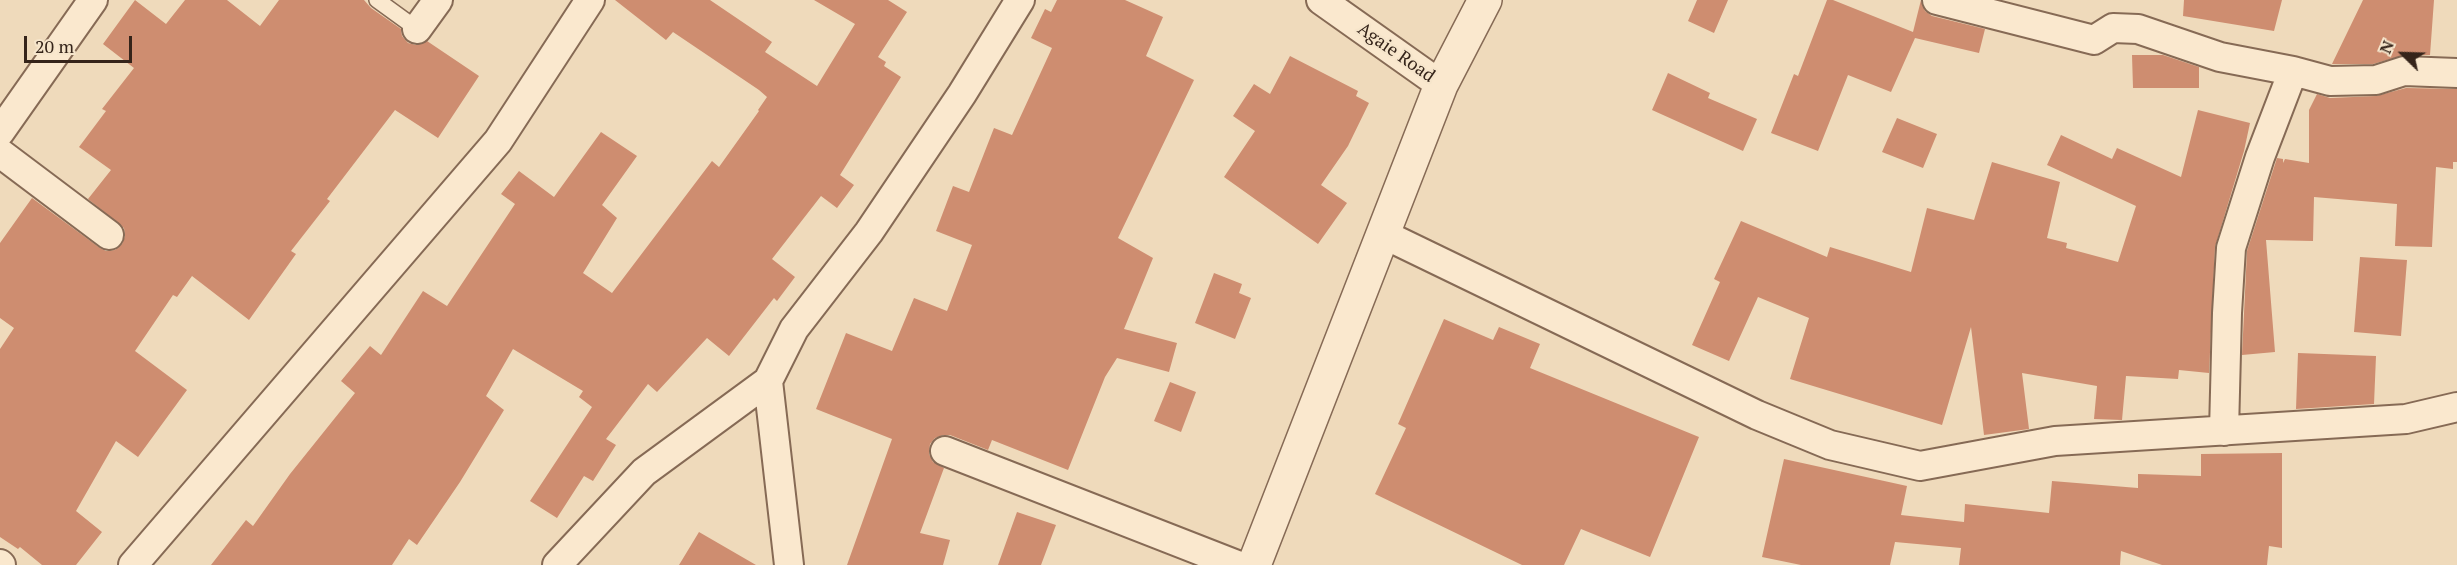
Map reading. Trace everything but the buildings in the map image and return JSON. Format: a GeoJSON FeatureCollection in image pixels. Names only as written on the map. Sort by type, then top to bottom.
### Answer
{"type":"FeatureCollection","features":[{"type":"Feature","properties":{"kind":"street"},"geometry":{"type":"LineString","coordinates":[[0,132],[93,0]]}},
{"type":"Feature","properties":{"kind":"street"},"geometry":{"type":"LineString","coordinates":[[417,29],[438,0]]}},
{"type":"Feature","properties":{"kind":"street"},"geometry":{"type":"LineString","coordinates":[[133,565],[306,367],[498,141],[590,0]]}},
{"type":"Feature","properties":{"kind":"street"},"geometry":{"type":"LineString","coordinates":[[557,565],[644,472],[768,381],[794,330],[869,232],[962,94],[1020,0]]}},
{"type":"Feature","properties":{"kind":"street","name":"Agaie Road"},"geometry":{"type":"LineString","coordinates":[[1321,0],[1441,85]]}},
{"type":"Feature","properties":{"kind":"street"},"geometry":{"type":"LineString","coordinates":[[1254,565],[1441,85],[1485,0]]}},
{"type":"Feature","properties":{"kind":"street"},"geometry":{"type":"LineString","coordinates":[[1943,1],[2094,40],[2113,28],[2138,29],[2220,57],[2293,71],[2330,81],[2376,80],[2404,71],[2457,73]]}},
{"type":"Feature","properties":{"kind":"street"},"geometry":{"type":"LineString","coordinates":[[2224,430],[2231,248],[2260,157],[2293,71]]}},
{"type":"Feature","properties":{"kind":"street"},"geometry":{"type":"LineString","coordinates":[[0,153],[109,235]]}},
{"type":"Feature","properties":{"kind":"street"},"geometry":{"type":"LineString","coordinates":[[1383,234],[1756,415],[1830,445],[1920,466],[2055,441],[2406,419],[2457,407]]}},
{"type":"Feature","properties":{"kind":"street"},"geometry":{"type":"LineString","coordinates":[[768,381],[789,565]]}},
{"type":"Feature","properties":{"kind":"street"},"geometry":{"type":"LineString","coordinates":[[945,451],[1237,565]]}},
{"type":"Feature","properties":{"kind":"lane"},"geometry":{"type":"LineString","coordinates":[[377,0],[417,29]]}}]}
